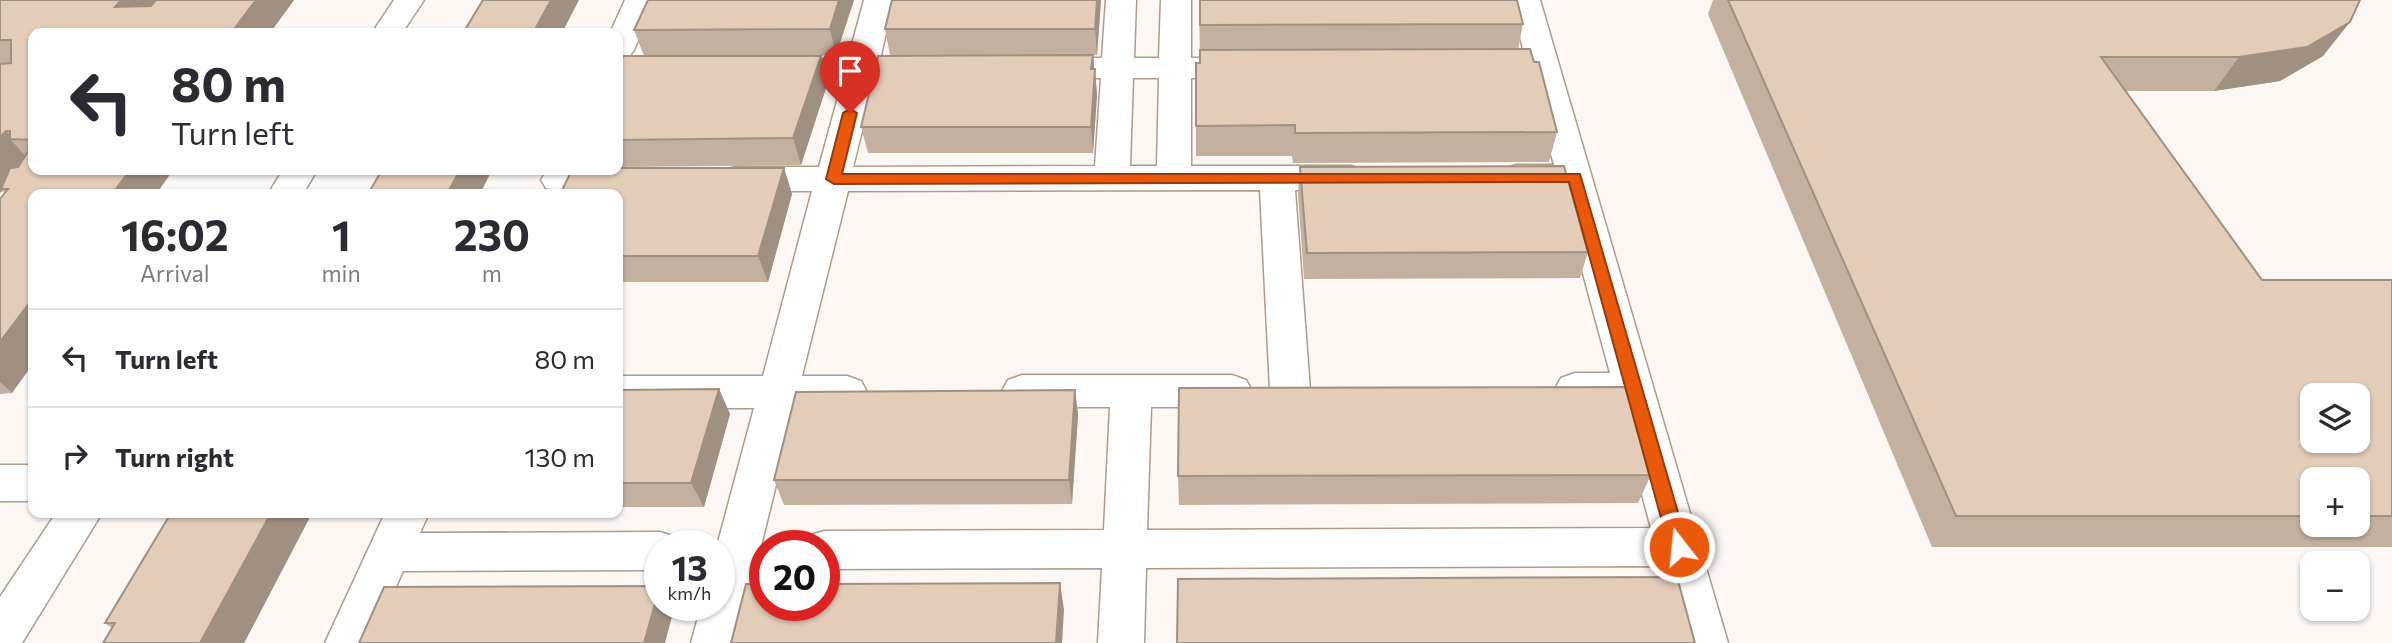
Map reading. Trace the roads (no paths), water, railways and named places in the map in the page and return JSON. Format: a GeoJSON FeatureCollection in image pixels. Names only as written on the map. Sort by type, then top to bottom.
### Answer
{"type":"FeatureCollection","features":[{"type":"Feature","properties":{"kind":"street"},"geometry":{"type":"LineString","coordinates":[[390,28],[409,0]]}},
{"type":"Feature","properties":{"kind":"street"},"geometry":{"type":"LineString","coordinates":[[623,39],[640,0]]}},
{"type":"Feature","properties":{"kind":"street"},"geometry":{"type":"LineString","coordinates":[[714,643],[741,550],[879,0]]}},
{"type":"Feature","properties":{"kind":"street"},"geometry":{"type":"LineString","coordinates":[[1111,178],[1121,0]]}},
{"type":"Feature","properties":{"kind":"street"},"geometry":{"type":"LineString","coordinates":[[1174,178],[1176,0]]}},
{"type":"Feature","properties":{"kind":"street"},"geometry":{"type":"LineString","coordinates":[[1525,0],[1530,67],[1575,177],[1705,643]]}},
{"type":"Feature","properties":{"kind":"street"},"geometry":{"type":"LineString","coordinates":[[1010,69],[1284,68]]}},
{"type":"Feature","properties":{"kind":"street"},"geometry":{"type":"LineString","coordinates":[[740,69],[956,69]]}},
{"type":"Feature","properties":{"kind":"street"},"geometry":{"type":"LineString","coordinates":[[1480,177],[1575,177]]}},
{"type":"Feature","properties":{"kind":"street"},"geometry":{"type":"LineString","coordinates":[[1277,178],[1290,390]]}},
{"type":"Feature","properties":{"kind":"street"},"geometry":{"type":"LineString","coordinates":[[710,179],[1385,178]]}},
{"type":"Feature","properties":{"kind":"street"},"geometry":{"type":"LineString","coordinates":[[558,181],[654,180]]}},
{"type":"Feature","properties":{"kind":"street"},"geometry":{"type":"LineString","coordinates":[[1538,390],[1634,389]]}},
{"type":"Feature","properties":{"kind":"street"},"geometry":{"type":"LineString","coordinates":[[982,391],[1332,390]]}},
{"type":"Feature","properties":{"kind":"street"},"geometry":{"type":"LineString","coordinates":[[1121,643],[1130,391]]}},
{"type":"Feature","properties":{"kind":"street"},"geometry":{"type":"LineString","coordinates":[[623,392],[887,392]]}},
{"type":"Feature","properties":{"kind":"street"},"geometry":{"type":"LineString","coordinates":[[0,483],[28,483]]}},
{"type":"Feature","properties":{"kind":"street"},"geometry":{"type":"LineString","coordinates":[[0,638],[77,518]]}},
{"type":"Feature","properties":{"kind":"street"},"geometry":{"type":"LineString","coordinates":[[348,643],[398,532],[644,550]]}},
{"type":"Feature","properties":{"kind":"street"},"geometry":{"type":"LineString","coordinates":[[840,550],[1679,547]]}}]}
